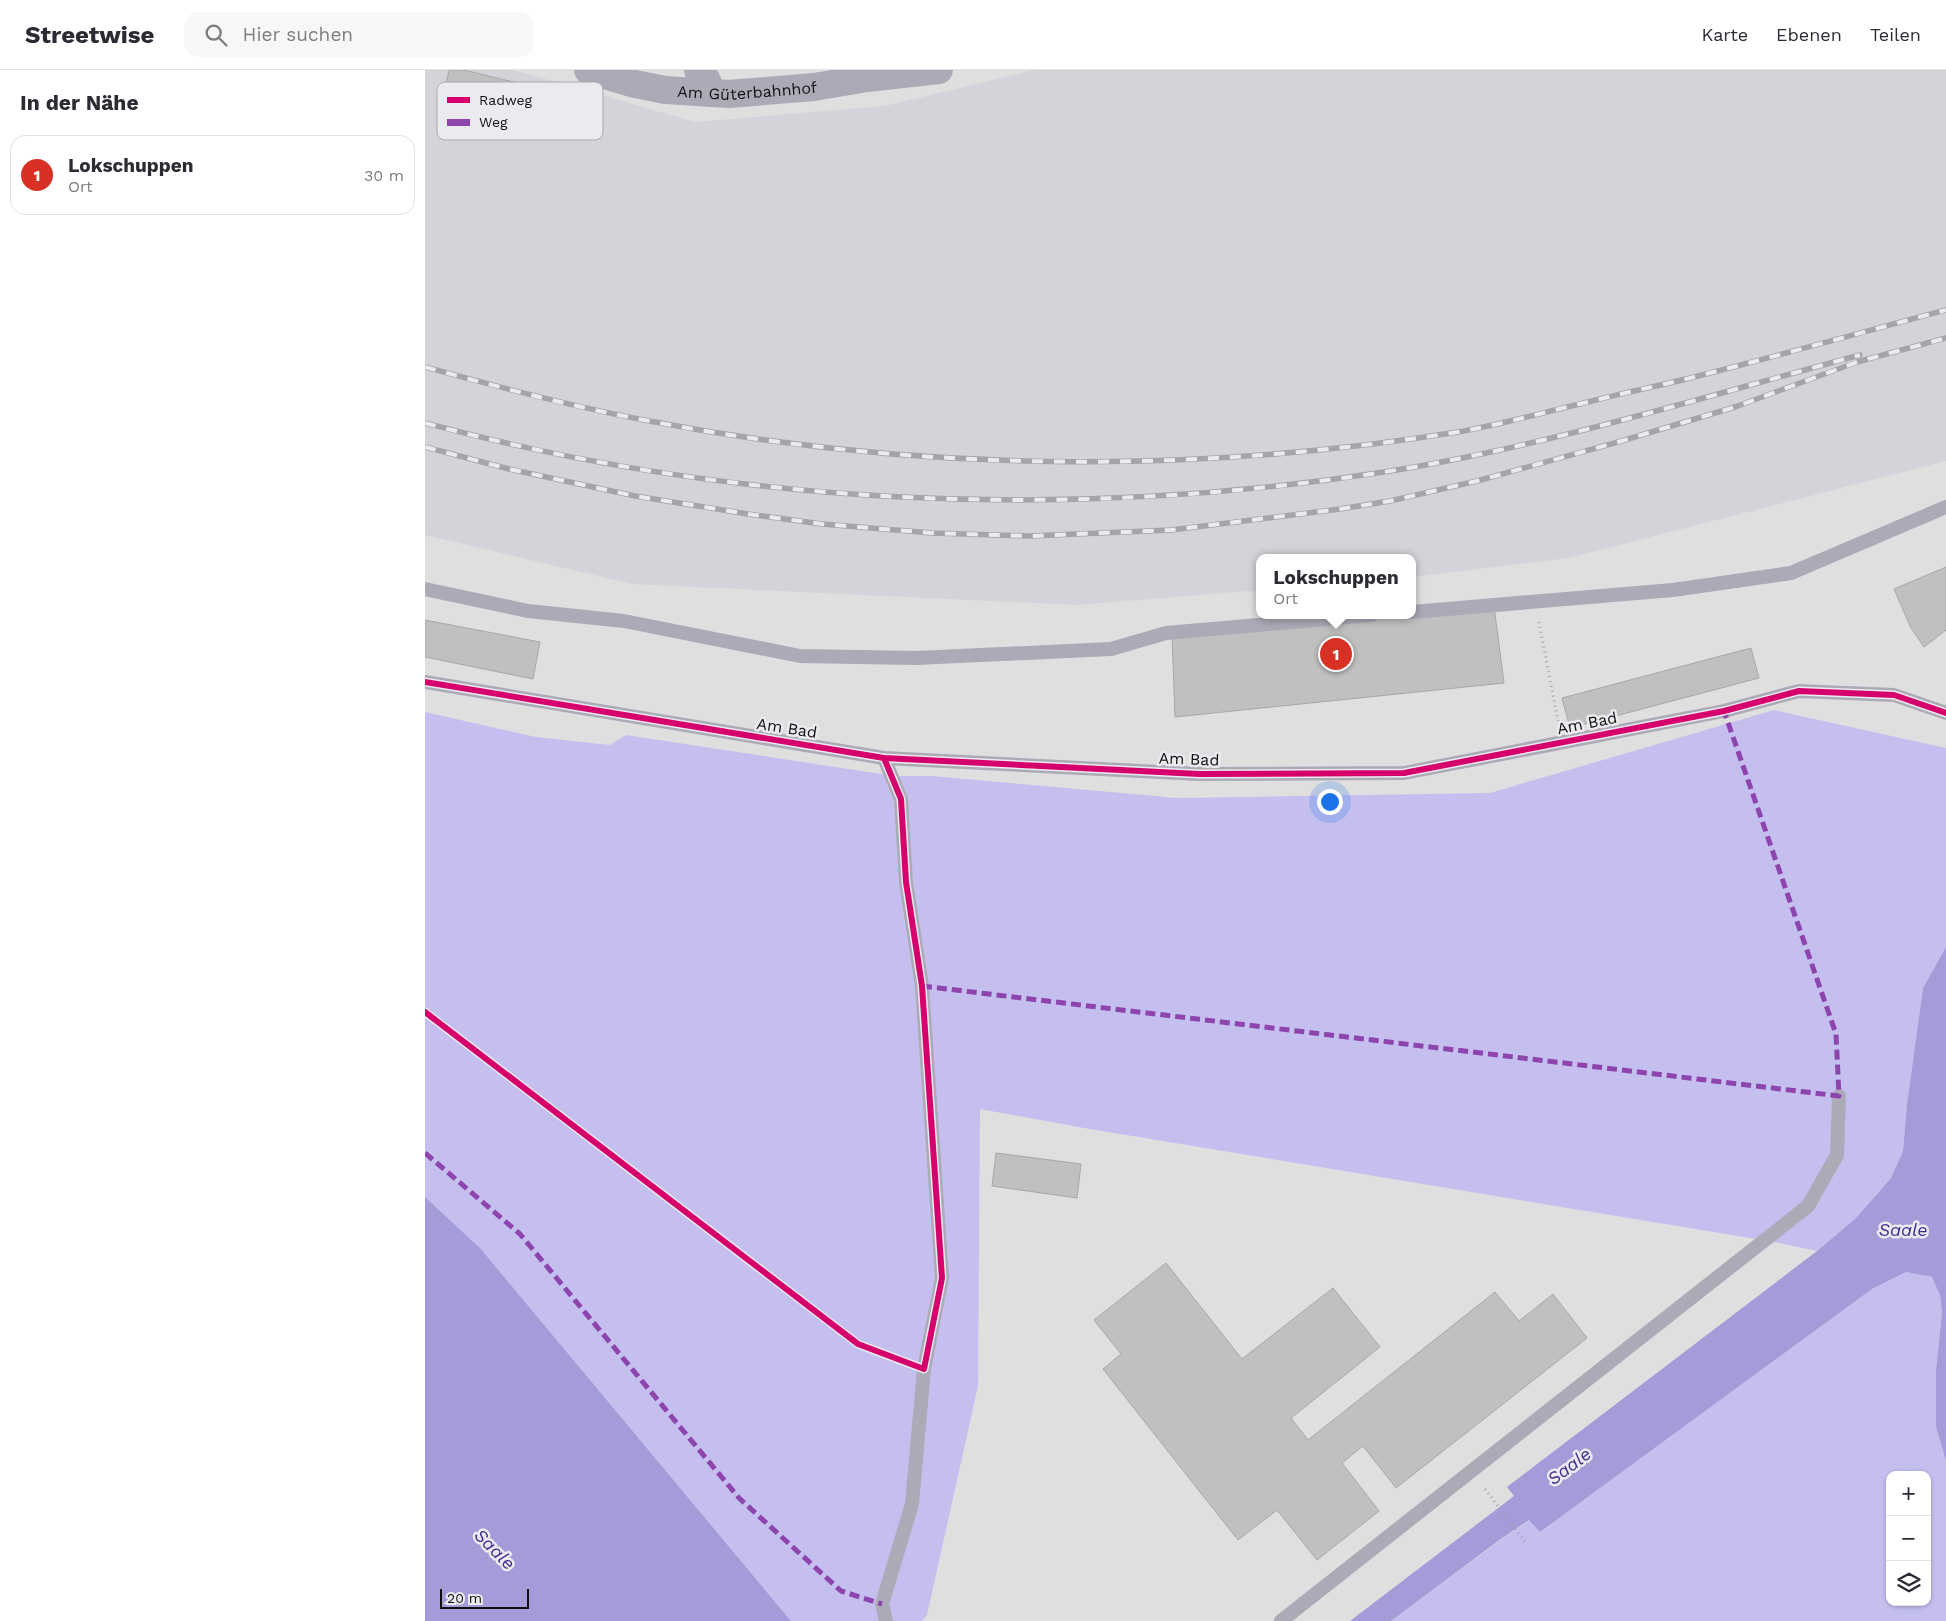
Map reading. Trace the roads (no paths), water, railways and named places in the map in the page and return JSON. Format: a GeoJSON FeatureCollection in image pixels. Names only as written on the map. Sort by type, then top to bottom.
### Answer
{"type":"FeatureCollection","features":[{"type":"Feature","properties":{"kind":"street","name":"Am Güterbahnhof"},"geometry":{"type":"LineString","coordinates":[[588,70],[635,84],[665,90],[704,82],[762,92],[939,70]]}},
{"type":"Feature","properties":{"kind":"lane"},"geometry":{"type":"LineString","coordinates":[[1416,612],[1673,590],[1791,573],[1946,507]]}},
{"type":"Feature","properties":{"kind":"lane"},"geometry":{"type":"LineString","coordinates":[[425,588],[528,610],[624,621],[799,656],[916,658],[1111,649],[1166,633],[1326,619]]}},
{"type":"Feature","properties":{"kind":"lane","name":"Am Bad"},"geometry":{"type":"LineString","coordinates":[[425,682],[884,758],[1199,774],[1404,773],[1725,711],[1799,691],[1894,695],[1946,713]]}},
{"type":"Feature","properties":{"kind":"lane"},"geometry":{"type":"LineString","coordinates":[[884,758],[901,799],[906,882],[922,986],[942,1278],[924,1369],[912,1504],[882,1604],[886,1621]]}},
{"type":"Feature","properties":{"kind":"lane"},"geometry":{"type":"LineString","coordinates":[[1281,1621],[1808,1206],[1837,1155],[1839,1096]]}},
{"type":"Feature","properties":{"kind":"water","name":"Saale"},"geometry":{"type":"Polygon","coordinates":[[[1946,947],[1946,1461],[1936,1427],[1936,1371],[1942,1312],[1940,1295],[1932,1277],[1906,1272],[1872,1289],[1540,1532],[1529,1520],[1391,1621],[1350,1621],[1514,1496],[1507,1487],[1817,1251],[1856,1218],[1891,1178],[1903,1151],[1907,1104],[1923,988],[1946,947]]]}},
{"type":"Feature","properties":{"kind":"water"},"geometry":{"type":"Polygon","coordinates":[[[425,1197],[480,1248],[791,1621],[425,1621],[425,1197]]]}},
{"type":"Feature","properties":{"kind":"railway"},"geometry":{"type":"LineString","coordinates":[[425,367],[589,409],[745,437],[847,450],[950,458],[1053,462],[1156,461],[1259,455],[1362,445],[1464,431],[1698,376],[1946,310]]}},
{"type":"Feature","properties":{"kind":"railway"},"geometry":{"type":"LineString","coordinates":[[425,447],[509,469],[635,496],[822,524],[932,533],[1030,536],[1171,530],[1390,501],[1477,481],[1735,407],[1857,362],[1946,338]]}},
{"type":"Feature","properties":{"kind":"railway"},"geometry":{"type":"LineString","coordinates":[[425,423],[542,451],[661,473],[781,488],[902,497],[1023,500],[1144,497],[1264,487],[1384,472],[1444,462],[1623,420],[1860,355]]}},
{"type":"Feature","properties":{"kind":"place","name":"Lokschuppen"},"geometry":{"type":"Point","coordinates":[1336,654]}}]}
